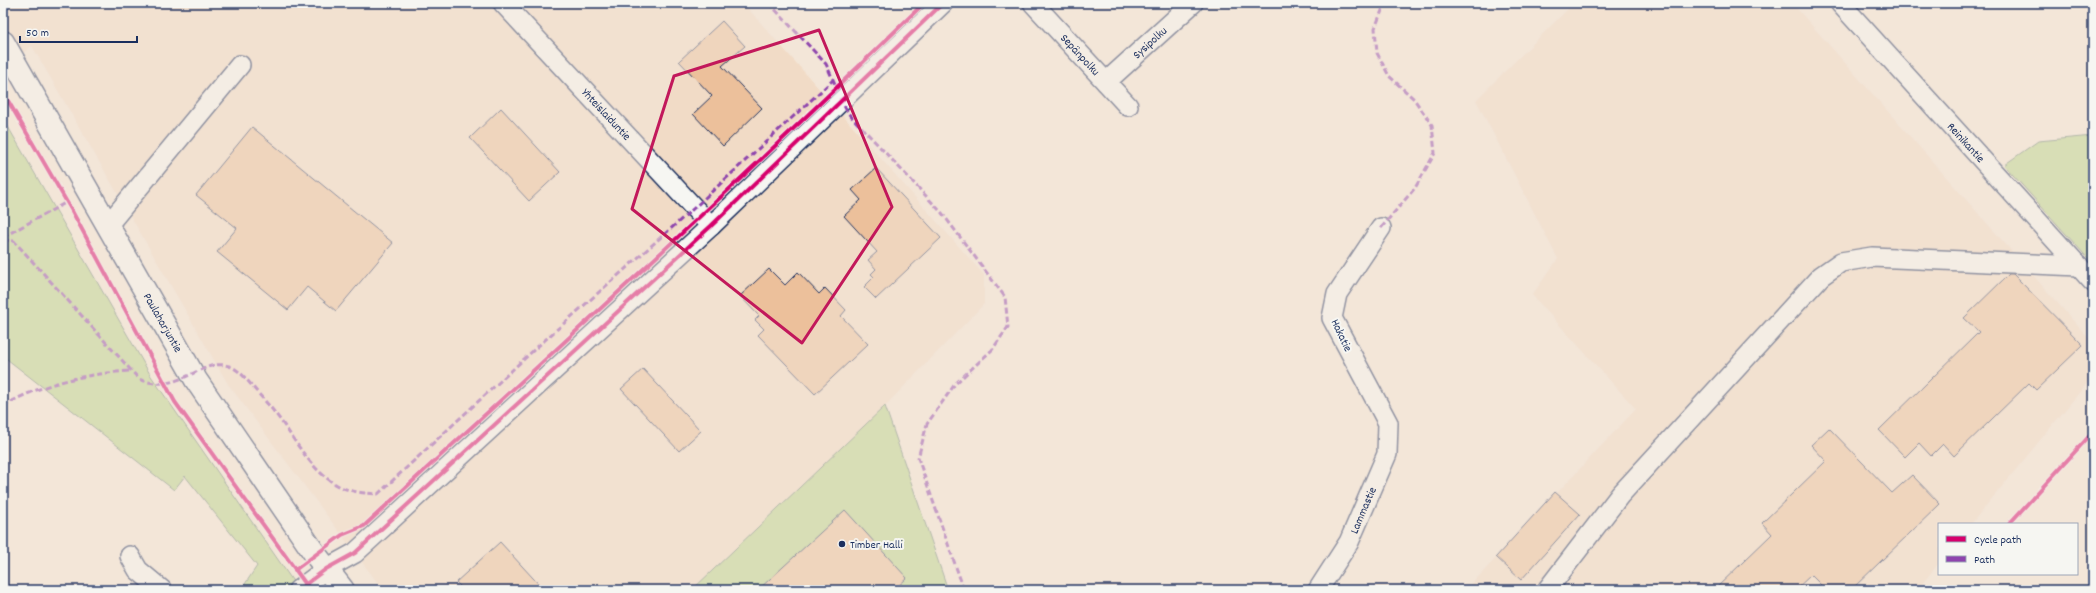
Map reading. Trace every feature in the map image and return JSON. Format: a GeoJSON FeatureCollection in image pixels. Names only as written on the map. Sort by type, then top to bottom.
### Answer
{"type":"FeatureCollection","features":[{"type":"Feature","properties":{"kind":"main road","name":"Paulaharjuntie"},"geometry":{"type":"LineString","coordinates":[[3,42],[196,380],[326,569],[343,590]]}},
{"type":"Feature","properties":{"kind":"street","name":"Yhteislaiduntie"},"geometry":{"type":"LineString","coordinates":[[503,3],[711,226]]}},
{"type":"Feature","properties":{"kind":"street"},"geometry":{"type":"LineString","coordinates":[[298,590],[326,569],[355,553],[711,226],[943,3]]}},
{"type":"Feature","properties":{"kind":"street","name":"Sepänpolku"},"geometry":{"type":"LineString","coordinates":[[1033,3],[1128,106]]}},
{"type":"Feature","properties":{"kind":"street","name":"Sysipolku"},"geometry":{"type":"LineString","coordinates":[[1106,82],[1193,3]]}},
{"type":"Feature","properties":{"kind":"street","name":"Reinikantie"},"geometry":{"type":"LineString","coordinates":[[1840,3],[2093,282]]}},
{"type":"Feature","properties":{"kind":"street"},"geometry":{"type":"LineString","coordinates":[[107,226],[240,65]]}},
{"type":"Feature","properties":{"kind":"street","name":"Hakatie"},"geometry":{"type":"LineString","coordinates":[[1382,228],[1338,294],[1332,318],[1388,423]]}},
{"type":"Feature","properties":{"kind":"street"},"geometry":{"type":"LineString","coordinates":[[1546,590],[1620,495],[1821,276],[1841,262],[1872,257],[2078,266]]}},
{"type":"Feature","properties":{"kind":"street","name":"Lammastie"},"geometry":{"type":"LineString","coordinates":[[1318,590],[1349,542],[1387,454],[1388,423]]}},
{"type":"Feature","properties":{"kind":"street"},"geometry":{"type":"LineString","coordinates":[[130,556],[138,570],[162,590]]}},
{"type":"Feature","properties":{"kind":"highlighted area"},"geometry":{"type":"Polygon","coordinates":[[[819,30],[892,207],[802,343],[632,209],[674,76],[819,30]]]}},
{"type":"Feature","properties":{"kind":"shaded area"},"geometry":{"type":"Polygon","coordinates":[[[3,3],[743,3],[984,275],[984,304],[885,406],[692,590],[383,590],[228,384],[32,46],[3,68],[3,3]]]}},
{"type":"Feature","properties":{"kind":"shaded area"},"geometry":{"type":"Polygon","coordinates":[[[1574,3],[1792,3],[2093,343],[2093,376],[1972,523],[1938,523],[1938,564],[1917,590],[1466,590],[1636,409],[1532,295],[1558,259],[1476,100],[1574,3]]]}},
{"type":"Feature","properties":{"kind":"green space"},"geometry":{"type":"Polygon","coordinates":[[[3,118],[151,376],[299,590],[241,590],[257,566],[185,476],[174,490],[3,356],[3,118]]]}},
{"type":"Feature","properties":{"kind":"green space"},"geometry":{"type":"Polygon","coordinates":[[[2093,136],[2093,264],[2004,165],[2038,141],[2093,136]]]}},
{"type":"Feature","properties":{"kind":"green space"},"geometry":{"type":"Polygon","coordinates":[[[885,406],[948,590],[692,590],[885,406]]]}},
{"type":"Feature","properties":{"kind":"building"},"geometry":{"type":"Polygon","coordinates":[[[722,21],[745,46],[722,66],[762,108],[723,146],[693,114],[712,96],[679,61],[722,21]]]}},
{"type":"Feature","properties":{"kind":"building"},"geometry":{"type":"Polygon","coordinates":[[[501,108],[560,172],[529,201],[470,138],[501,108]]]}},
{"type":"Feature","properties":{"kind":"building"},"geometry":{"type":"Polygon","coordinates":[[[252,127],[393,243],[336,311],[307,287],[288,310],[217,252],[237,228],[196,195],[252,127]]]}},
{"type":"Feature","properties":{"kind":"building"},"geometry":{"type":"Polygon","coordinates":[[[876,168],[941,238],[876,299],[864,287],[874,277],[871,274],[876,269],[868,260],[877,252],[844,216],[861,200],[852,190],[876,168]]]}},
{"type":"Feature","properties":{"kind":"building"},"geometry":{"type":"Polygon","coordinates":[[[769,269],[785,285],[798,272],[819,294],[825,288],[846,310],[841,316],[868,344],[815,394],[758,335],[764,329],[755,320],[759,316],[740,296],[769,269]]]}},
{"type":"Feature","properties":{"kind":"building"},"geometry":{"type":"Polygon","coordinates":[[[2009,274],[2013,274],[2083,345],[2036,390],[2029,383],[1954,456],[1943,444],[1931,456],[1919,443],[1905,457],[1879,430],[1979,332],[1964,318],[2009,274]]]}},
{"type":"Feature","properties":{"kind":"building"},"geometry":{"type":"Polygon","coordinates":[[[643,369],[701,431],[679,451],[621,389],[643,369]]]}},
{"type":"Feature","properties":{"kind":"building"},"geometry":{"type":"Polygon","coordinates":[[[1829,428],[1892,493],[1912,475],[1940,504],[1851,590],[1826,590],[1811,575],[1795,590],[1714,590],[1772,534],[1762,523],[1826,461],[1811,445],[1829,428]]]}},
{"type":"Feature","properties":{"kind":"building"},"geometry":{"type":"Polygon","coordinates":[[[1555,492],[1580,514],[1521,580],[1496,557],[1555,492]]]}},
{"type":"Feature","properties":{"kind":"building","name":"Timber Halli"},"geometry":{"type":"Polygon","coordinates":[[[845,510],[907,578],[894,590],[758,590],[845,510]]]}},
{"type":"Feature","properties":{"kind":"building"},"geometry":{"type":"Polygon","coordinates":[[[500,542],[544,590],[464,590],[456,582],[500,542]]]}},
{"type":"Feature","properties":{"kind":"marked path"},"geometry":{"type":"LineString","coordinates":[[769,3],[826,64],[835,84]]}},
{"type":"Feature","properties":{"kind":"marked path"},"geometry":{"type":"LineString","coordinates":[[1381,228],[1415,188],[1435,153],[1432,125],[1414,99],[1389,76],[1377,53],[1375,28],[1385,3]]}},
{"type":"Feature","properties":{"kind":"marked path"},"geometry":{"type":"LineString","coordinates":[[3,240],[14,241],[139,379],[153,383],[166,383],[178,380],[209,367],[219,365],[229,366],[245,378],[278,417],[306,456],[328,479],[337,485],[352,491],[378,494],[536,348],[694,208],[833,80]]}},
{"type":"Feature","properties":{"kind":"marked path"},"geometry":{"type":"LineString","coordinates":[[840,98],[848,113],[942,213],[1005,297],[1008,327],[992,350],[955,384],[927,424],[918,458],[964,590]]}},
{"type":"Feature","properties":{"kind":"marked path"},"geometry":{"type":"LineString","coordinates":[[3,237],[67,202]]}},
{"type":"Feature","properties":{"kind":"marked path"},"geometry":{"type":"LineString","coordinates":[[3,406],[34,391],[64,381],[96,374],[130,371]]}},
{"type":"Feature","properties":{"kind":"cycle path"},"geometry":{"type":"LineString","coordinates":[[295,570],[342,535],[364,526],[716,201],[924,3]]}},
{"type":"Feature","properties":{"kind":"cycle path"},"geometry":{"type":"LineString","coordinates":[[298,590],[326,569],[355,553],[711,226],[943,3]]}},
{"type":"Feature","properties":{"kind":"cycle path"},"geometry":{"type":"LineString","coordinates":[[3,92],[72,211],[175,402],[310,590]]}},
{"type":"Feature","properties":{"kind":"cycle path"},"geometry":{"type":"LineString","coordinates":[[2010,523],[2093,432]]}},
{"type":"Feature","properties":{"kind":"place","name":"Timber Halli"},"geometry":{"type":"Point","coordinates":[842,544]}}]}
